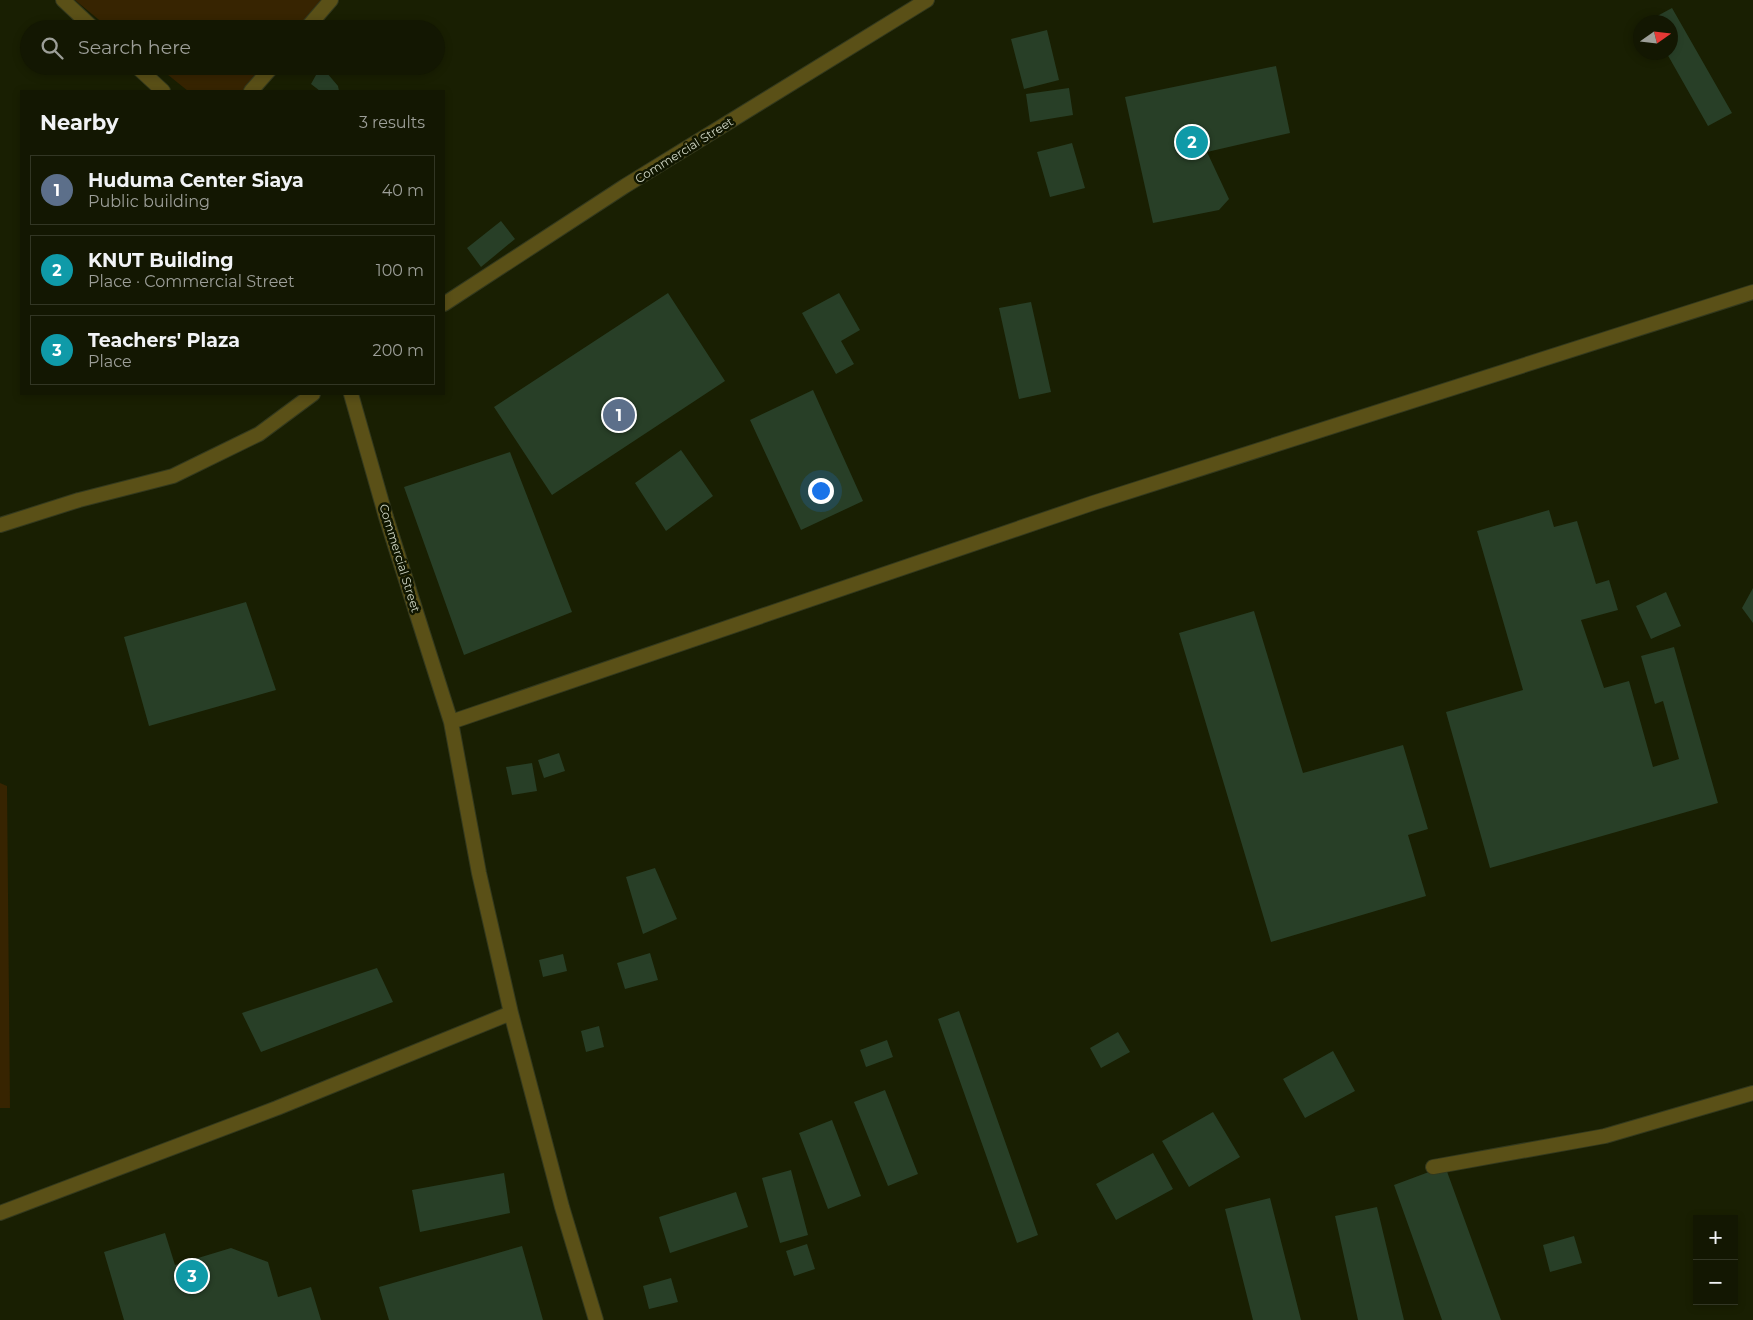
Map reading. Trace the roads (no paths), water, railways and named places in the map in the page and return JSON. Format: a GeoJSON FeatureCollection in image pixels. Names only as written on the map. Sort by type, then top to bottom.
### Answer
{"type":"FeatureCollection","features":[{"type":"Feature","properties":{"kind":"street"},"geometry":{"type":"LineString","coordinates":[[63,0],[84,20]]}},
{"type":"Feature","properties":{"kind":"street"},"geometry":{"type":"LineString","coordinates":[[314,20],[331,0]]}},
{"type":"Feature","properties":{"kind":"street","name":"Commercial Street"},"geometry":{"type":"LineString","coordinates":[[445,303],[625,186],[927,0]]}},
{"type":"Feature","properties":{"kind":"street"},"geometry":{"type":"LineString","coordinates":[[146,75],[162,90]]}},
{"type":"Feature","properties":{"kind":"street"},"geometry":{"type":"LineString","coordinates":[[252,90],[265,75]]}},
{"type":"Feature","properties":{"kind":"street"},"geometry":{"type":"LineString","coordinates":[[451,722],[1094,503],[1753,292]]}},
{"type":"Feature","properties":{"kind":"street"},"geometry":{"type":"LineString","coordinates":[[0,525],[79,500],[173,476],[259,434],[312,395]]}},
{"type":"Feature","properties":{"kind":"street","name":"Commercial Street"},"geometry":{"type":"LineString","coordinates":[[351,395],[386,517],[451,722],[479,874],[511,1013],[562,1207],[596,1320]]}},
{"type":"Feature","properties":{"kind":"street"},"geometry":{"type":"LineString","coordinates":[[0,1213],[277,1108],[511,1013]]}},
{"type":"Feature","properties":{"kind":"street"},"geometry":{"type":"LineString","coordinates":[[1433,1166],[1605,1136],[1753,1093]]}},
{"type":"Feature","properties":{"kind":"place","name":"KNUT Building"},"geometry":{"type":"Point","coordinates":[1192,142]}},
{"type":"Feature","properties":{"kind":"place","name":"Huduma Center Siaya"},"geometry":{"type":"Point","coordinates":[619,415]}},
{"type":"Feature","properties":{"kind":"place","name":"Teachers' Plaza"},"geometry":{"type":"Point","coordinates":[192,1276]}}]}
